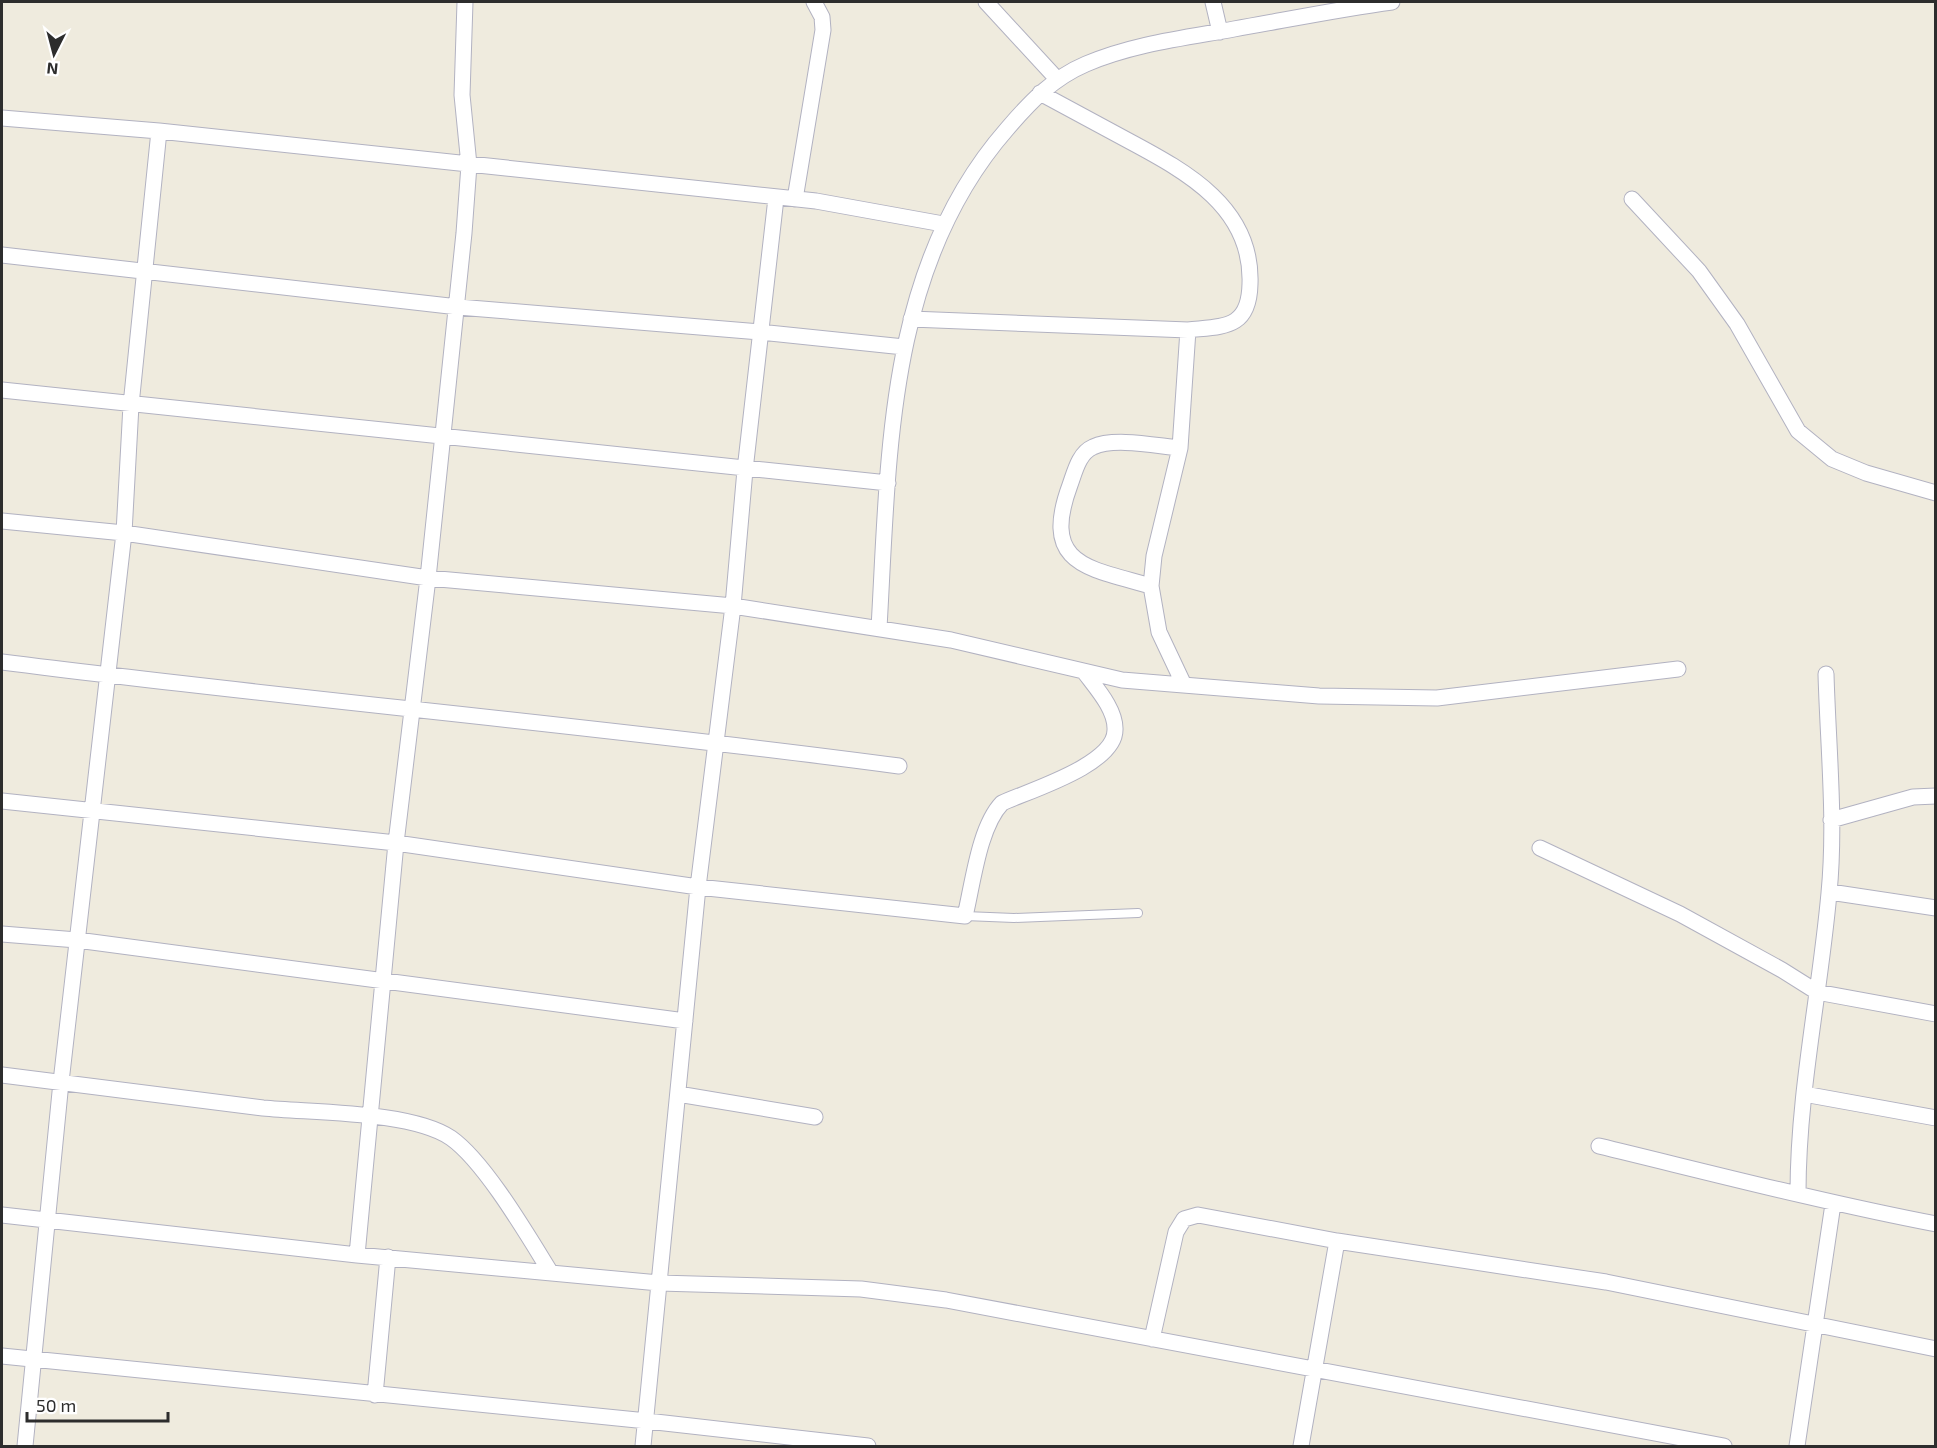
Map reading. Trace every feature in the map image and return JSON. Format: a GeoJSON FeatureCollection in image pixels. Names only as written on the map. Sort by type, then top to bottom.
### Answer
{"type":"FeatureCollection","features":[{"type":"Feature","properties":{"kind":"street"},"geometry":{"type":"LineString","coordinates":[[357,1255],[396,843],[458,307],[470,165],[462,95],[465,2]]}},
{"type":"Feature","properties":{"kind":"street"},"geometry":{"type":"LineString","coordinates":[[795,199],[823,30],[822,17],[814,2]]}},
{"type":"Feature","properties":{"kind":"street"},"geometry":{"type":"LineString","coordinates":[[986,2],[1057,79]]}},
{"type":"Feature","properties":{"kind":"street"},"geometry":{"type":"LineString","coordinates":[[1213,2],[1220,32]]}},
{"type":"Feature","properties":{"kind":"street"},"geometry":{"type":"LineString","coordinates":[[879,628],[888,483],[896,394],[904,347],[927,265],[943,225],[981,161],[1040,93],[1057,79],[1086,64],[1135,48],[1392,2]]}},
{"type":"Feature","properties":{"kind":"street"},"geometry":{"type":"LineString","coordinates":[[911,319],[1188,330],[1230,325],[1245,313],[1250,302],[1251,268],[1244,241],[1233,218],[1201,183],[1181,169],[1040,93]]}},
{"type":"Feature","properties":{"kind":"street"},"geometry":{"type":"LineString","coordinates":[[2,117],[795,199],[851,206],[943,225]]}},
{"type":"Feature","properties":{"kind":"street"},"geometry":{"type":"LineString","coordinates":[[25,1446],[61,1082],[124,533],[131,405],[159,132]]}},
{"type":"Feature","properties":{"kind":"street"},"geometry":{"type":"LineString","coordinates":[[643,1446],[698,887],[718,741],[745,470],[776,198]]}},
{"type":"Feature","properties":{"kind":"street"},"geometry":{"type":"LineString","coordinates":[[1632,199],[1699,271],[1737,324],[1767,372],[1786,414],[1805,438],[1822,452],[1849,466],[1935,493]]}},
{"type":"Feature","properties":{"kind":"street"},"geometry":{"type":"LineString","coordinates":[[2,255],[458,307],[760,332],[904,347]]}},
{"type":"Feature","properties":{"kind":"street"},"geometry":{"type":"LineString","coordinates":[[1184,685],[1159,632],[1151,586],[1154,556],[1180,448],[1188,330]]}},
{"type":"Feature","properties":{"kind":"street"},"geometry":{"type":"LineString","coordinates":[[2,390],[745,470],[888,483]]}},
{"type":"Feature","properties":{"kind":"street"},"geometry":{"type":"LineString","coordinates":[[1151,586],[1082,566],[1073,558],[1065,549],[1062,537],[1065,498],[1082,456],[1093,447],[1127,444],[1180,448]]}},
{"type":"Feature","properties":{"kind":"street"},"geometry":{"type":"LineString","coordinates":[[2,521],[124,533],[428,578],[733,606],[951,640],[1122,680],[1257,689],[1319,696],[1437,698],[1678,669]]}},
{"type":"Feature","properties":{"kind":"street"},"geometry":{"type":"LineString","coordinates":[[2,662],[413,710],[718,741],[899,766]]}},
{"type":"Feature","properties":{"kind":"street"},"geometry":{"type":"LineString","coordinates":[[2,801],[396,843],[698,887],[965,916],[983,843],[996,810],[1002,803],[1076,771],[1101,755],[1113,739],[1116,732],[1112,715],[1086,673]]}},
{"type":"Feature","properties":{"kind":"street"},"geometry":{"type":"LineString","coordinates":[[1798,1193],[1804,1094],[1830,892],[1831,820],[1826,674]]}},
{"type":"Feature","properties":{"kind":"street"},"geometry":{"type":"LineString","coordinates":[[1831,820],[1902,800],[1935,796]]}},
{"type":"Feature","properties":{"kind":"street"},"geometry":{"type":"LineString","coordinates":[[1540,848],[1680,914],[1782,970],[1817,992],[1935,1014]]}},
{"type":"Feature","properties":{"kind":"street"},"geometry":{"type":"LineString","coordinates":[[1830,892],[1935,908]]}},
{"type":"Feature","properties":{"kind":"street"},"geometry":{"type":"LineString","coordinates":[[2,934],[77,940],[685,1021]]}},
{"type":"Feature","properties":{"kind":"street"},"geometry":{"type":"LineString","coordinates":[[2,1075],[266,1108],[412,1123],[451,1138],[489,1181],[551,1273]]}},
{"type":"Feature","properties":{"kind":"street"},"geometry":{"type":"LineString","coordinates":[[678,1094],[815,1117]]}},
{"type":"Feature","properties":{"kind":"street"},"geometry":{"type":"LineString","coordinates":[[1804,1094],[1935,1118]]}},
{"type":"Feature","properties":{"kind":"street"},"geometry":{"type":"LineString","coordinates":[[1599,1146],[1798,1193],[1833,1204],[1935,1224]]}},
{"type":"Feature","properties":{"kind":"street"},"geometry":{"type":"LineString","coordinates":[[1797,1446],[1813,1326],[1833,1204]]}},
{"type":"Feature","properties":{"kind":"street"},"geometry":{"type":"LineString","coordinates":[[2,1215],[357,1255],[659,1283],[861,1289],[956,1301],[1724,1446]]}},
{"type":"Feature","properties":{"kind":"street"},"geometry":{"type":"LineString","coordinates":[[1152,1339],[1174,1239],[1179,1225],[1190,1216],[1222,1217],[1337,1241],[1606,1282],[1813,1326],[1935,1349]]}},
{"type":"Feature","properties":{"kind":"street"},"geometry":{"type":"LineString","coordinates":[[1301,1446],[1337,1241]]}},
{"type":"Feature","properties":{"kind":"street"},"geometry":{"type":"LineString","coordinates":[[375,1395],[388,1257]]}},
{"type":"Feature","properties":{"kind":"street"},"geometry":{"type":"LineString","coordinates":[[2,1356],[647,1421],[868,1446]]}},
{"type":"Feature","properties":{"kind":"lane"},"geometry":{"type":"LineString","coordinates":[[965,916],[1048,918],[1138,913]]}}]}
